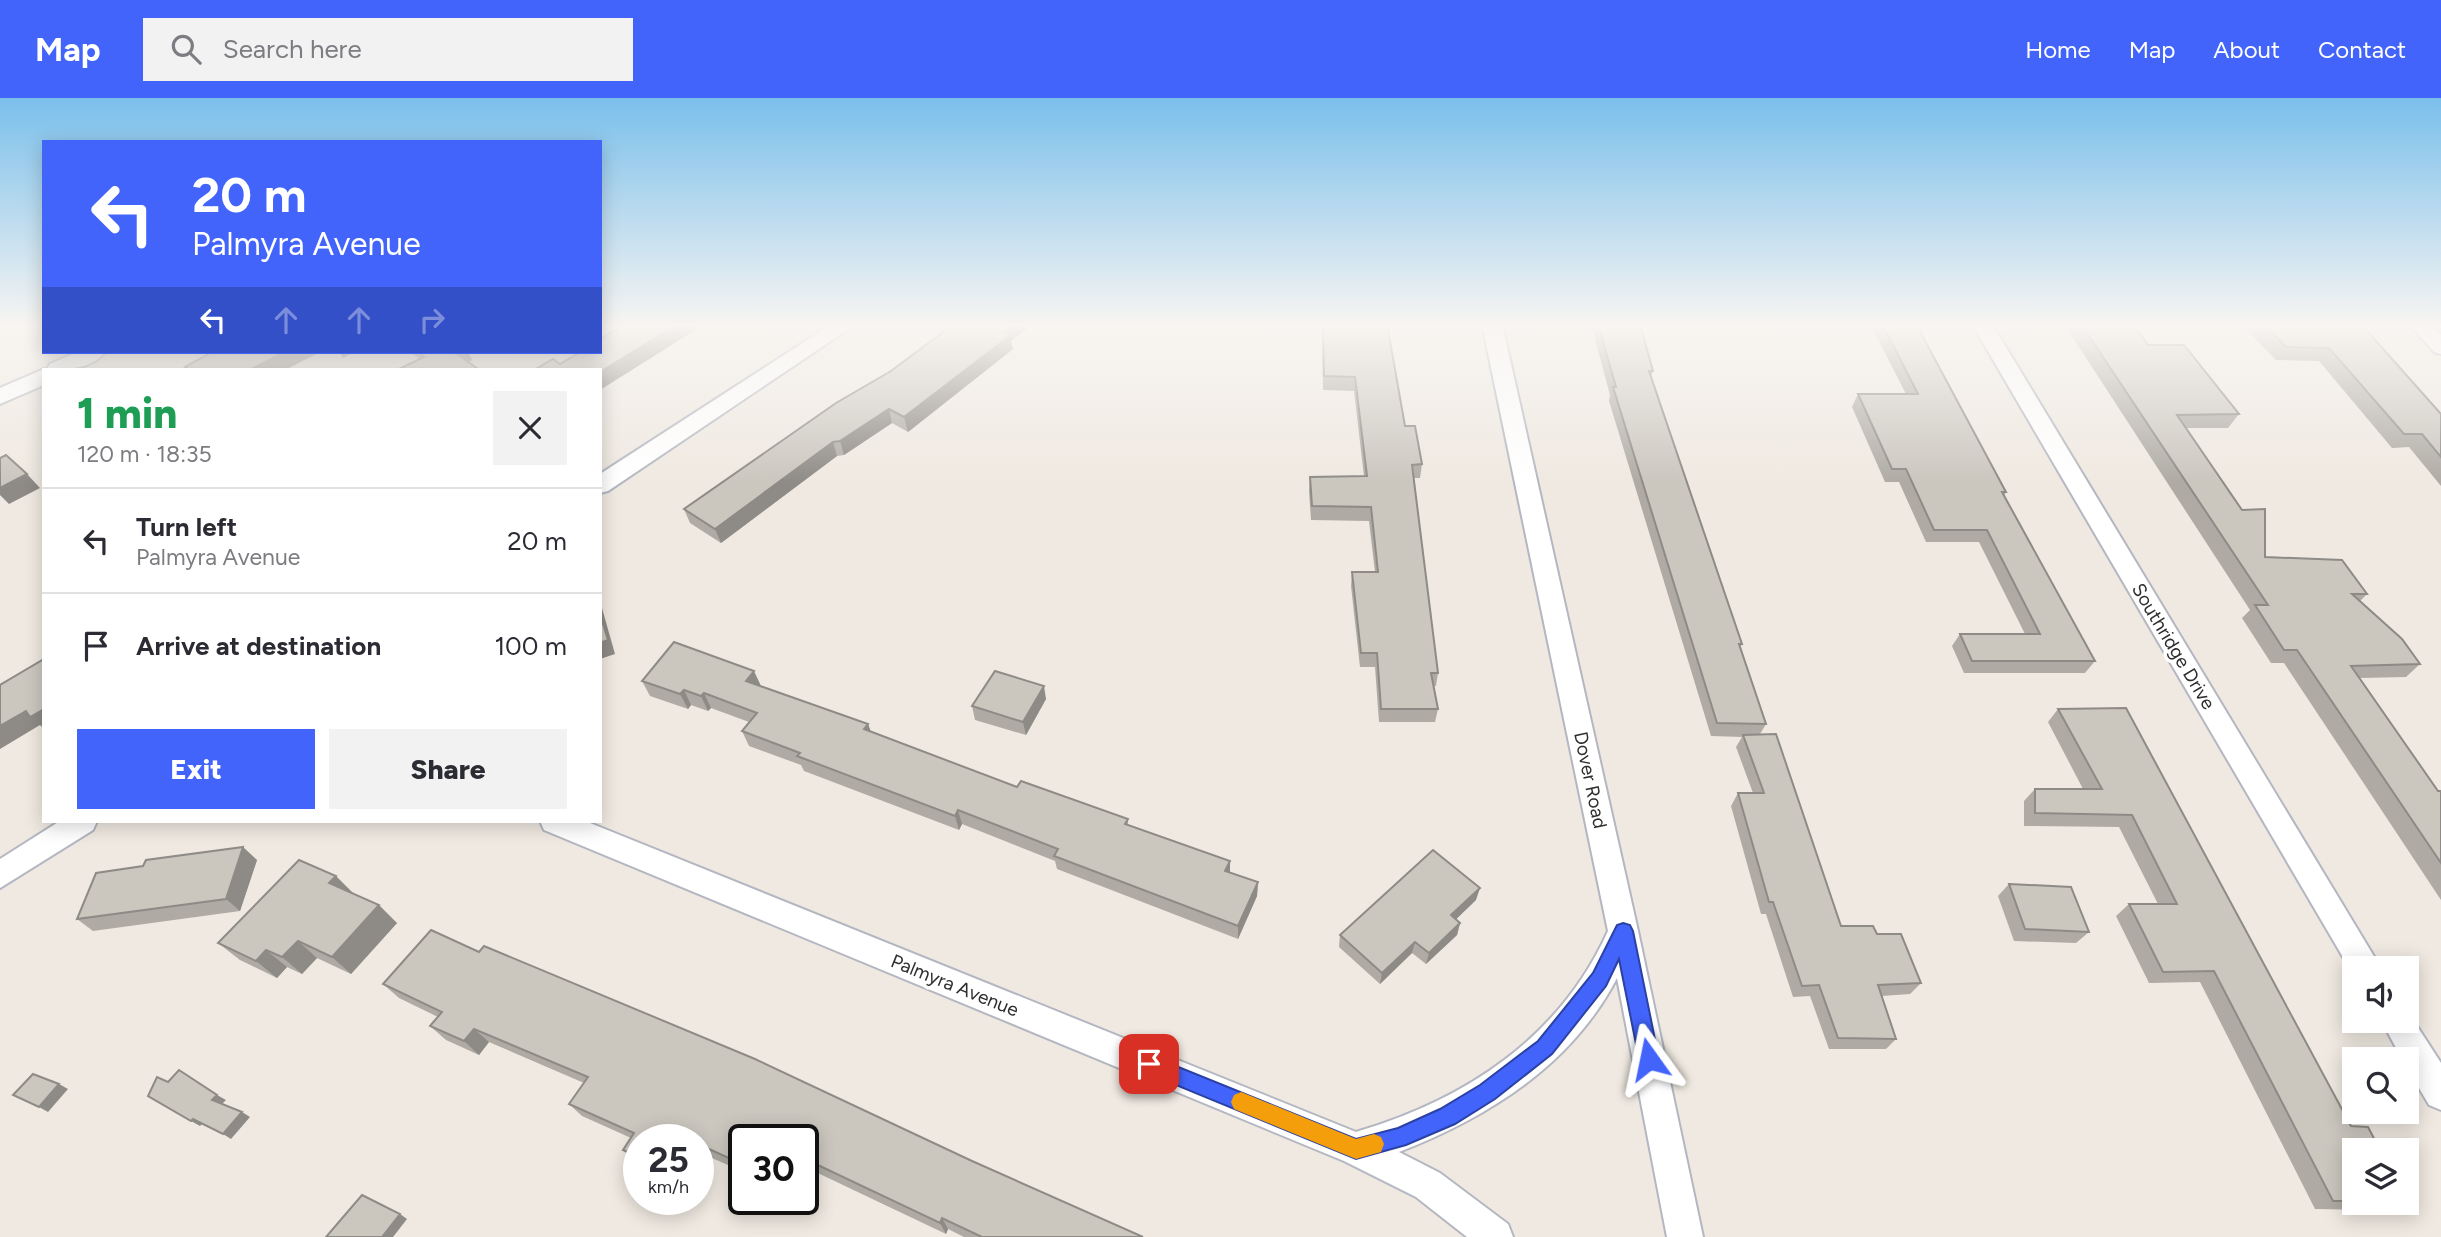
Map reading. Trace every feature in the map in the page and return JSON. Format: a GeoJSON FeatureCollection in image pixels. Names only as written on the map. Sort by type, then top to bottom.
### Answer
{"type":"FeatureCollection","features":[{"type":"Feature","properties":{"kind":"street"},"geometry":{"type":"LineString","coordinates":[[0,397],[42,377]]}},
{"type":"Feature","properties":{"kind":"street"},"geometry":{"type":"LineString","coordinates":[[602,484],[765,377]]}},
{"type":"Feature","properties":{"kind":"street","name":"Dover Road"},"geometry":{"type":"LineString","coordinates":[[1503,377],[1623,931],[1685,1237]]}},
{"type":"Feature","properties":{"kind":"street","name":"Southridge Drive"},"geometry":{"type":"LineString","coordinates":[[2014,377],[2359,956]]}},
{"type":"Feature","properties":{"kind":"street"},"geometry":{"type":"LineString","coordinates":[[0,875],[80,823]]}},
{"type":"Feature","properties":{"kind":"street","name":"Palmyra Avenue"},"geometry":{"type":"LineString","coordinates":[[559,823],[1356,1149],[1428,1185],[1495,1237]]}},
{"type":"Feature","properties":{"kind":"street"},"geometry":{"type":"LineString","coordinates":[[1356,1149],[1399,1138],[1448,1116],[1507,1080],[1545,1048],[1576,1013],[1600,980],[1623,931]]}},
{"type":"Feature","properties":{"kind":"street"},"geometry":{"type":"LineString","coordinates":[[2405,1033],[2441,1094]]}},
{"type":"Feature","properties":{"kind":"building"},"geometry":{"type":"Polygon","coordinates":[[[880,377],[956,377],[904,417],[889,409],[840,441],[833,442],[715,529],[684,509],[836,403],[880,377]]]}},
{"type":"Feature","properties":{"kind":"building"},"geometry":{"type":"Polygon","coordinates":[[[1355,377],[1396,377],[1405,426],[1415,426],[1422,464],[1412,465],[1438,673],[1431,673],[1438,709],[1381,709],[1377,653],[1361,653],[1352,572],[1378,572],[1371,507],[1312,506],[1310,477],[1367,476],[1355,377]]]}},
{"type":"Feature","properties":{"kind":"building"},"geometry":{"type":"Polygon","coordinates":[[[1613,377],[1651,377],[1742,644],[1739,644],[1766,724],[1717,723],[1613,387],[1616,387],[1613,377]]]}},
{"type":"Feature","properties":{"kind":"building"},"geometry":{"type":"Polygon","coordinates":[[[1909,377],[1944,377],[2006,492],[2002,492],[2095,661],[1972,661],[1960,634],[2040,634],[1987,530],[1934,530],[1906,469],[1892,469],[1858,394],[1918,394],[1909,377]]]}},
{"type":"Feature","properties":{"kind":"building"},"geometry":{"type":"Polygon","coordinates":[[[2116,377],[2210,377],[2239,414],[2177,415],[2242,510],[2265,509],[2265,557],[2342,560],[2367,594],[2352,594],[2402,639],[2420,664],[2351,666],[2438,791],[2441,791],[2441,863],[2297,650],[2284,650],[2255,605],[2268,605],[2116,377]]]}},
{"type":"Feature","properties":{"kind":"building"},"geometry":{"type":"Polygon","coordinates":[[[2354,377],[2408,377],[2441,414],[2441,457],[2422,434],[2404,434],[2354,377]]]}},
{"type":"Feature","properties":{"kind":"building"},"geometry":{"type":"Polygon","coordinates":[[[6,455],[27,474],[0,488],[0,458],[6,455]]]}},
{"type":"Feature","properties":{"kind":"building"},"geometry":{"type":"Polygon","coordinates":[[[602,620],[608,640],[602,642],[602,620]]]}},
{"type":"Feature","properties":{"kind":"building"},"geometry":{"type":"Polygon","coordinates":[[[674,642],[754,671],[746,681],[868,724],[864,729],[1017,787],[1021,781],[1128,819],[1125,824],[1230,861],[1225,871],[1258,882],[1238,926],[1054,856],[1058,849],[958,810],[955,816],[797,756],[800,753],[742,731],[757,713],[704,693],[701,696],[684,690],[680,694],[642,681],[674,642]]]}},
{"type":"Feature","properties":{"kind":"building"},"geometry":{"type":"Polygon","coordinates":[[[42,660],[42,710],[30,717],[26,711],[0,726],[0,685],[42,660]]]}},
{"type":"Feature","properties":{"kind":"building"},"geometry":{"type":"Polygon","coordinates":[[[995,671],[1044,686],[1023,722],[972,706],[995,671]]]}},
{"type":"Feature","properties":{"kind":"building"},"geometry":{"type":"Polygon","coordinates":[[[2126,708],[2342,1109],[2342,1124],[2368,1127],[2374,1138],[2342,1138],[2342,1201],[2333,1201],[2214,971],[2163,972],[2129,904],[2177,904],[2132,815],[2035,813],[2035,789],[2102,789],[2058,709],[2126,708]]]}},
{"type":"Feature","properties":{"kind":"building"},"geometry":{"type":"Polygon","coordinates":[[[1776,734],[1841,926],[1873,926],[1877,934],[1901,934],[1921,983],[1878,985],[1896,1039],[1838,1038],[1819,985],[1802,986],[1773,902],[1769,902],[1738,793],[1764,793],[1743,735],[1776,734]]]}},
{"type":"Feature","properties":{"kind":"building"},"geometry":{"type":"Polygon","coordinates":[[[243,847],[226,899],[77,919],[96,873],[143,866],[146,860],[243,847]]]}},
{"type":"Feature","properties":{"kind":"building"},"geometry":{"type":"Polygon","coordinates":[[[1433,850],[1480,888],[1451,915],[1460,923],[1429,953],[1415,942],[1382,973],[1340,935],[1433,850]]]}},
{"type":"Feature","properties":{"kind":"building"},"geometry":{"type":"Polygon","coordinates":[[[299,860],[336,876],[329,883],[379,905],[332,957],[298,941],[282,957],[266,950],[256,961],[218,943],[299,860]]]}},
{"type":"Feature","properties":{"kind":"building"},"geometry":{"type":"Polygon","coordinates":[[[2009,884],[2071,887],[2089,932],[2025,929],[2009,884]]]}},
{"type":"Feature","properties":{"kind":"building"},"geometry":{"type":"Polygon","coordinates":[[[431,930],[479,952],[484,946],[755,1059],[972,1161],[1143,1237],[982,1237],[942,1218],[940,1223],[819,1166],[819,1124],[728,1124],[728,1158],[714,1151],[714,1124],[623,1124],[623,1128],[569,1104],[588,1077],[474,1029],[464,1041],[430,1026],[442,1012],[383,984],[431,930]]]}},
{"type":"Feature","properties":{"kind":"building"},"geometry":{"type":"Polygon","coordinates":[[[179,1070],[217,1095],[212,1100],[242,1112],[223,1134],[193,1119],[191,1121],[148,1096],[157,1077],[168,1082],[179,1070]]]}},
{"type":"Feature","properties":{"kind":"building"},"geometry":{"type":"Polygon","coordinates":[[[33,1074],[59,1084],[39,1107],[13,1095],[33,1074]]]}},
{"type":"Feature","properties":{"kind":"building"},"geometry":{"type":"Polygon","coordinates":[[[362,1195],[400,1214],[382,1237],[326,1237],[362,1195]]]}},
{"type":"Feature","properties":{"kind":"slow traffic"},"geometry":{"type":"LineString","coordinates":[[1241,1102],[1356,1149],[1374,1144]]}},
{"type":"Feature","properties":{"kind":"route"},"geometry":{"type":"LineString","coordinates":[[1149,1064],[1356,1149],[1399,1138],[1448,1116],[1488,1092],[1507,1080],[1545,1048],[1600,980],[1623,931],[1649,1059]]}}]}
